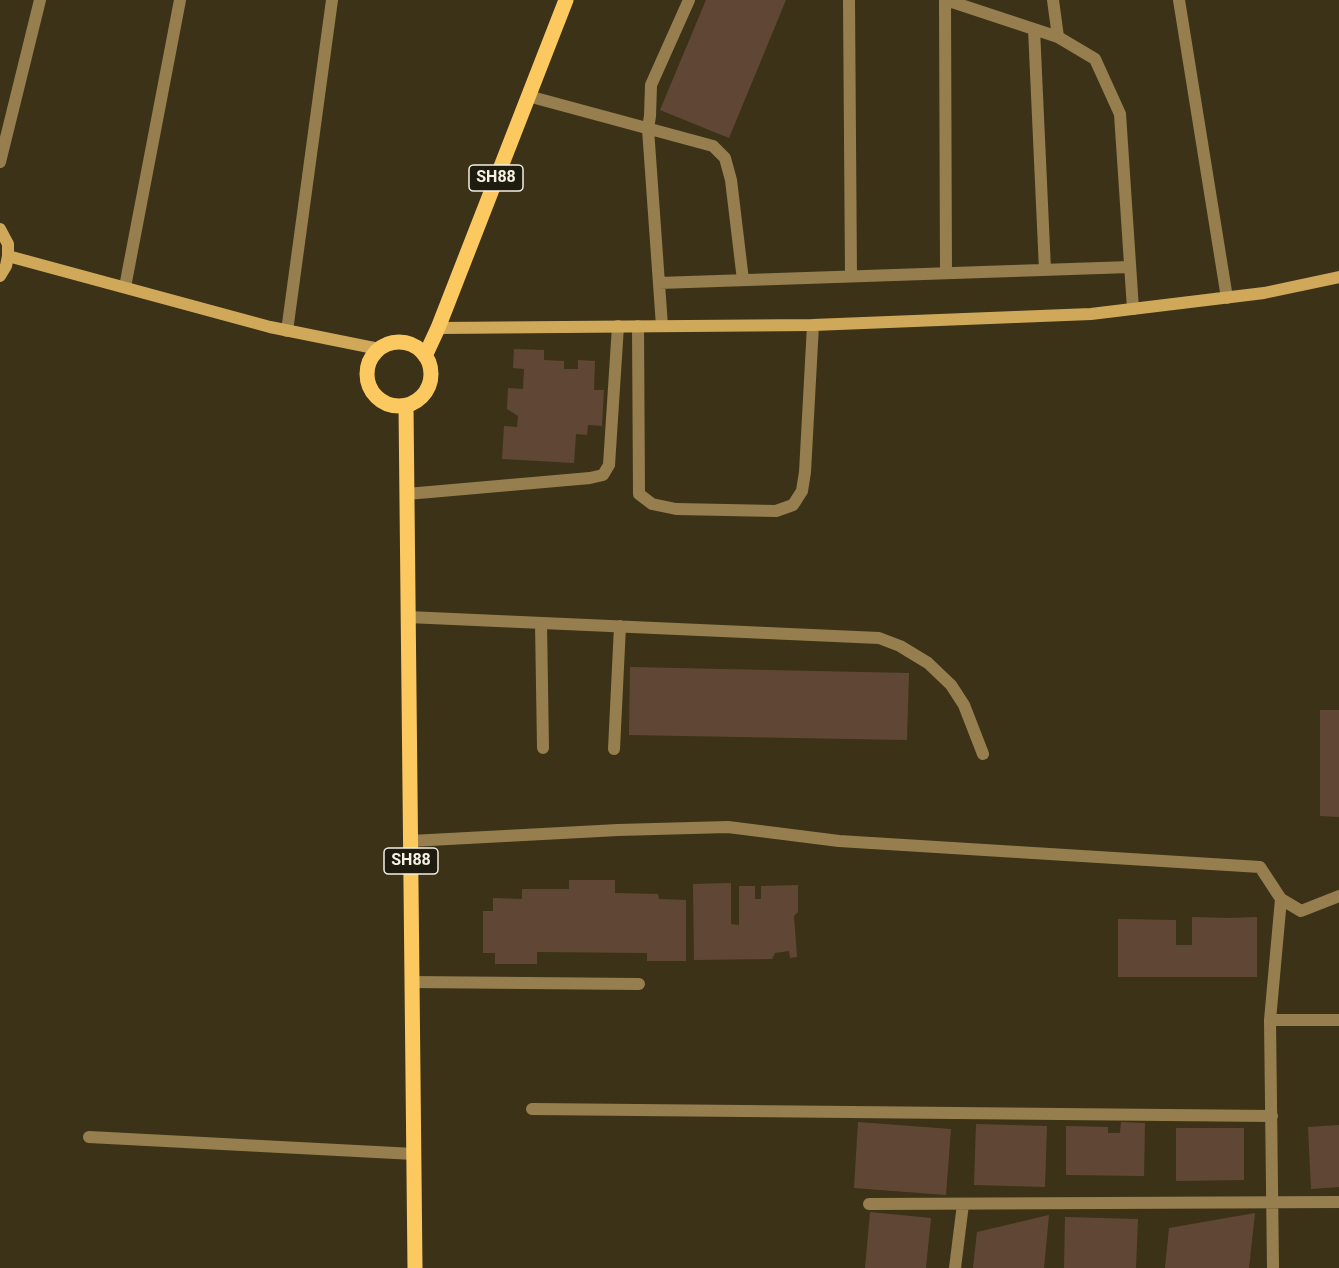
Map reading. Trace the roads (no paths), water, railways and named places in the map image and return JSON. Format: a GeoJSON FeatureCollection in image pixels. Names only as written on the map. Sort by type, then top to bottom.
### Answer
{"type":"FeatureCollection","features":[{"type":"Feature","properties":{"kind":"main road","name":"SH88"},"geometry":{"type":"LineString","coordinates":[[425,356],[566,0]]}},
{"type":"Feature","properties":{"kind":"main road"},"geometry":{"type":"LineString","coordinates":[[0,229],[8,244],[6,266],[0,276]]}},
{"type":"Feature","properties":{"kind":"main road"},"geometry":{"type":"LineString","coordinates":[[8,256],[270,327],[379,349]]}},
{"type":"Feature","properties":{"kind":"main road"},"geometry":{"type":"LineString","coordinates":[[438,328],[813,325],[1090,314],[1264,294],[1339,278]]}},
{"type":"Feature","properties":{"kind":"main road"},"geometry":{"type":"LineString","coordinates":[[409,343],[425,356],[432,375],[424,395],[416,402],[406,406],[395,406],[376,397],[367,377],[372,357],[379,349],[388,344],[409,343]]}},
{"type":"Feature","properties":{"kind":"main road","name":"SH88"},"geometry":{"type":"LineString","coordinates":[[406,406],[415,1268]]}},
{"type":"Feature","properties":{"kind":"street"},"geometry":{"type":"LineString","coordinates":[[0,162],[40,0]]}},
{"type":"Feature","properties":{"kind":"street"},"geometry":{"type":"LineString","coordinates":[[125,287],[180,0]]}},
{"type":"Feature","properties":{"kind":"street"},"geometry":{"type":"LineString","coordinates":[[286,331],[331,0]]}},
{"type":"Feature","properties":{"kind":"street"},"geometry":{"type":"LineString","coordinates":[[662,326],[648,129],[651,85],[689,0]]}},
{"type":"Feature","properties":{"kind":"street"},"geometry":{"type":"LineString","coordinates":[[849,0],[851,276]]}},
{"type":"Feature","properties":{"kind":"street"},"geometry":{"type":"LineString","coordinates":[[946,273],[945,0],[1058,37],[1095,60],[1120,114],[1133,309]]}},
{"type":"Feature","properties":{"kind":"street"},"geometry":{"type":"LineString","coordinates":[[1053,0],[1058,37]]}},
{"type":"Feature","properties":{"kind":"street"},"geometry":{"type":"LineString","coordinates":[[1179,0],[1227,298]]}},
{"type":"Feature","properties":{"kind":"street"},"geometry":{"type":"LineString","coordinates":[[1034,29],[1045,270]]}},
{"type":"Feature","properties":{"kind":"street"},"geometry":{"type":"LineString","coordinates":[[528,96],[713,146],[725,158],[731,180],[743,280]]}},
{"type":"Feature","properties":{"kind":"street"},"geometry":{"type":"LineString","coordinates":[[659,283],[1130,267]]}},
{"type":"Feature","properties":{"kind":"street"},"geometry":{"type":"LineString","coordinates":[[638,326],[639,494],[652,504],[676,509],[776,511],[794,505],[802,492],[813,325]]}},
{"type":"Feature","properties":{"kind":"street"},"geometry":{"type":"LineString","coordinates":[[407,494],[603,475],[609,465],[618,326]]}},
{"type":"Feature","properties":{"kind":"street"},"geometry":{"type":"LineString","coordinates":[[408,616],[879,638],[900,646],[928,663],[951,685],[964,705],[983,754]]}},
{"type":"Feature","properties":{"kind":"street"},"geometry":{"type":"LineString","coordinates":[[541,623],[543,748]]}},
{"type":"Feature","properties":{"kind":"street"},"geometry":{"type":"LineString","coordinates":[[614,749],[620,626]]}},
{"type":"Feature","properties":{"kind":"street"},"geometry":{"type":"LineString","coordinates":[[411,841],[618,830],[728,827],[839,841],[1260,867],[1281,899],[1301,911],[1339,897]]}},
{"type":"Feature","properties":{"kind":"street"},"geometry":{"type":"LineString","coordinates":[[1273,1268],[1270,1020],[1281,899]]}},
{"type":"Feature","properties":{"kind":"street"},"geometry":{"type":"LineString","coordinates":[[412,982],[639,984]]}},
{"type":"Feature","properties":{"kind":"street"},"geometry":{"type":"LineString","coordinates":[[1270,1020],[1339,1020]]}},
{"type":"Feature","properties":{"kind":"street"},"geometry":{"type":"LineString","coordinates":[[532,1109],[1272,1116]]}},
{"type":"Feature","properties":{"kind":"street"},"geometry":{"type":"LineString","coordinates":[[89,1137],[414,1154]]}},
{"type":"Feature","properties":{"kind":"street"},"geometry":{"type":"LineString","coordinates":[[869,1204],[1339,1202]]}},
{"type":"Feature","properties":{"kind":"street"},"geometry":{"type":"LineString","coordinates":[[956,1268],[963,1204]]}}]}
